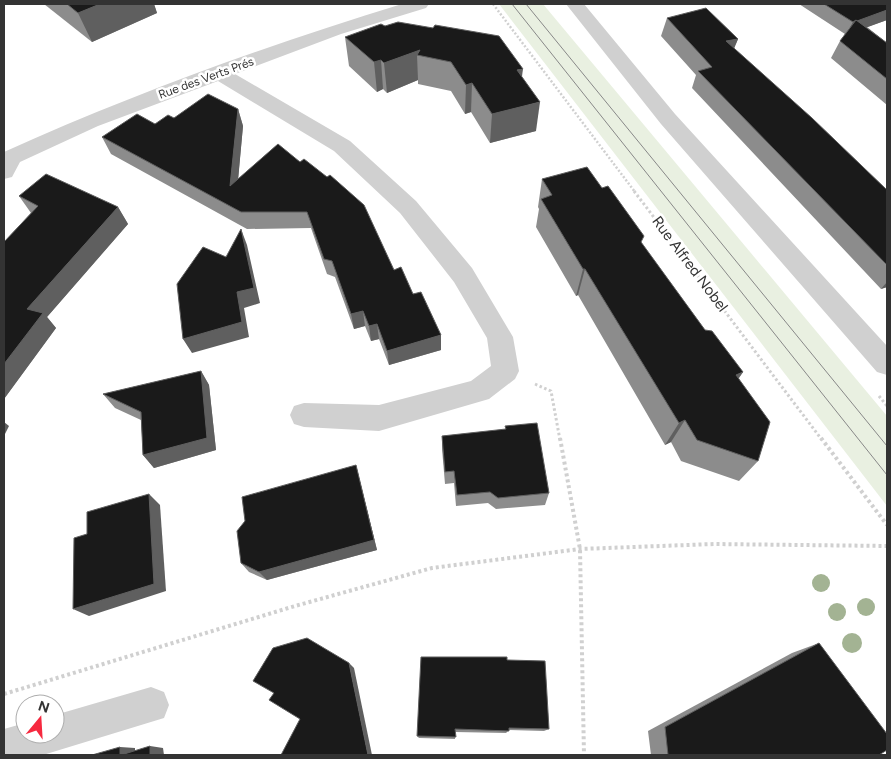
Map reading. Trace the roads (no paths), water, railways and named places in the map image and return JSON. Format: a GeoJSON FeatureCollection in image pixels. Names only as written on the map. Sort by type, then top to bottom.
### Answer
{"type":"FeatureCollection","features":[{"type":"Feature","properties":{"kind":"street","name":"Rue des Verts Prés"},"geometry":{"type":"LineString","coordinates":[[4,172],[12,158],[91,121],[335,30],[420,4]]}},
{"type":"Feature","properties":{"kind":"street"},"geometry":{"type":"LineString","coordinates":[[575,4],[668,119],[887,364]]}},
{"type":"Feature","properties":{"kind":"street"},"geometry":{"type":"LineString","coordinates":[[219,73],[342,146],[408,207],[462,275],[500,337],[505,371],[479,391],[379,418],[304,415]]}},
{"type":"Feature","properties":{"kind":"street"},"geometry":{"type":"LineString","coordinates":[[65,730],[151,705]]}},
{"type":"Feature","properties":{"kind":"street"},"geometry":{"type":"LineString","coordinates":[[4,748],[18,744]]}},
{"type":"Feature","properties":{"kind":"tram line"},"geometry":{"type":"LineString","coordinates":[[512,4],[887,475]]}},
{"type":"Feature","properties":{"kind":"tram line"},"geometry":{"type":"LineString","coordinates":[[526,4],[887,446]]}}]}
